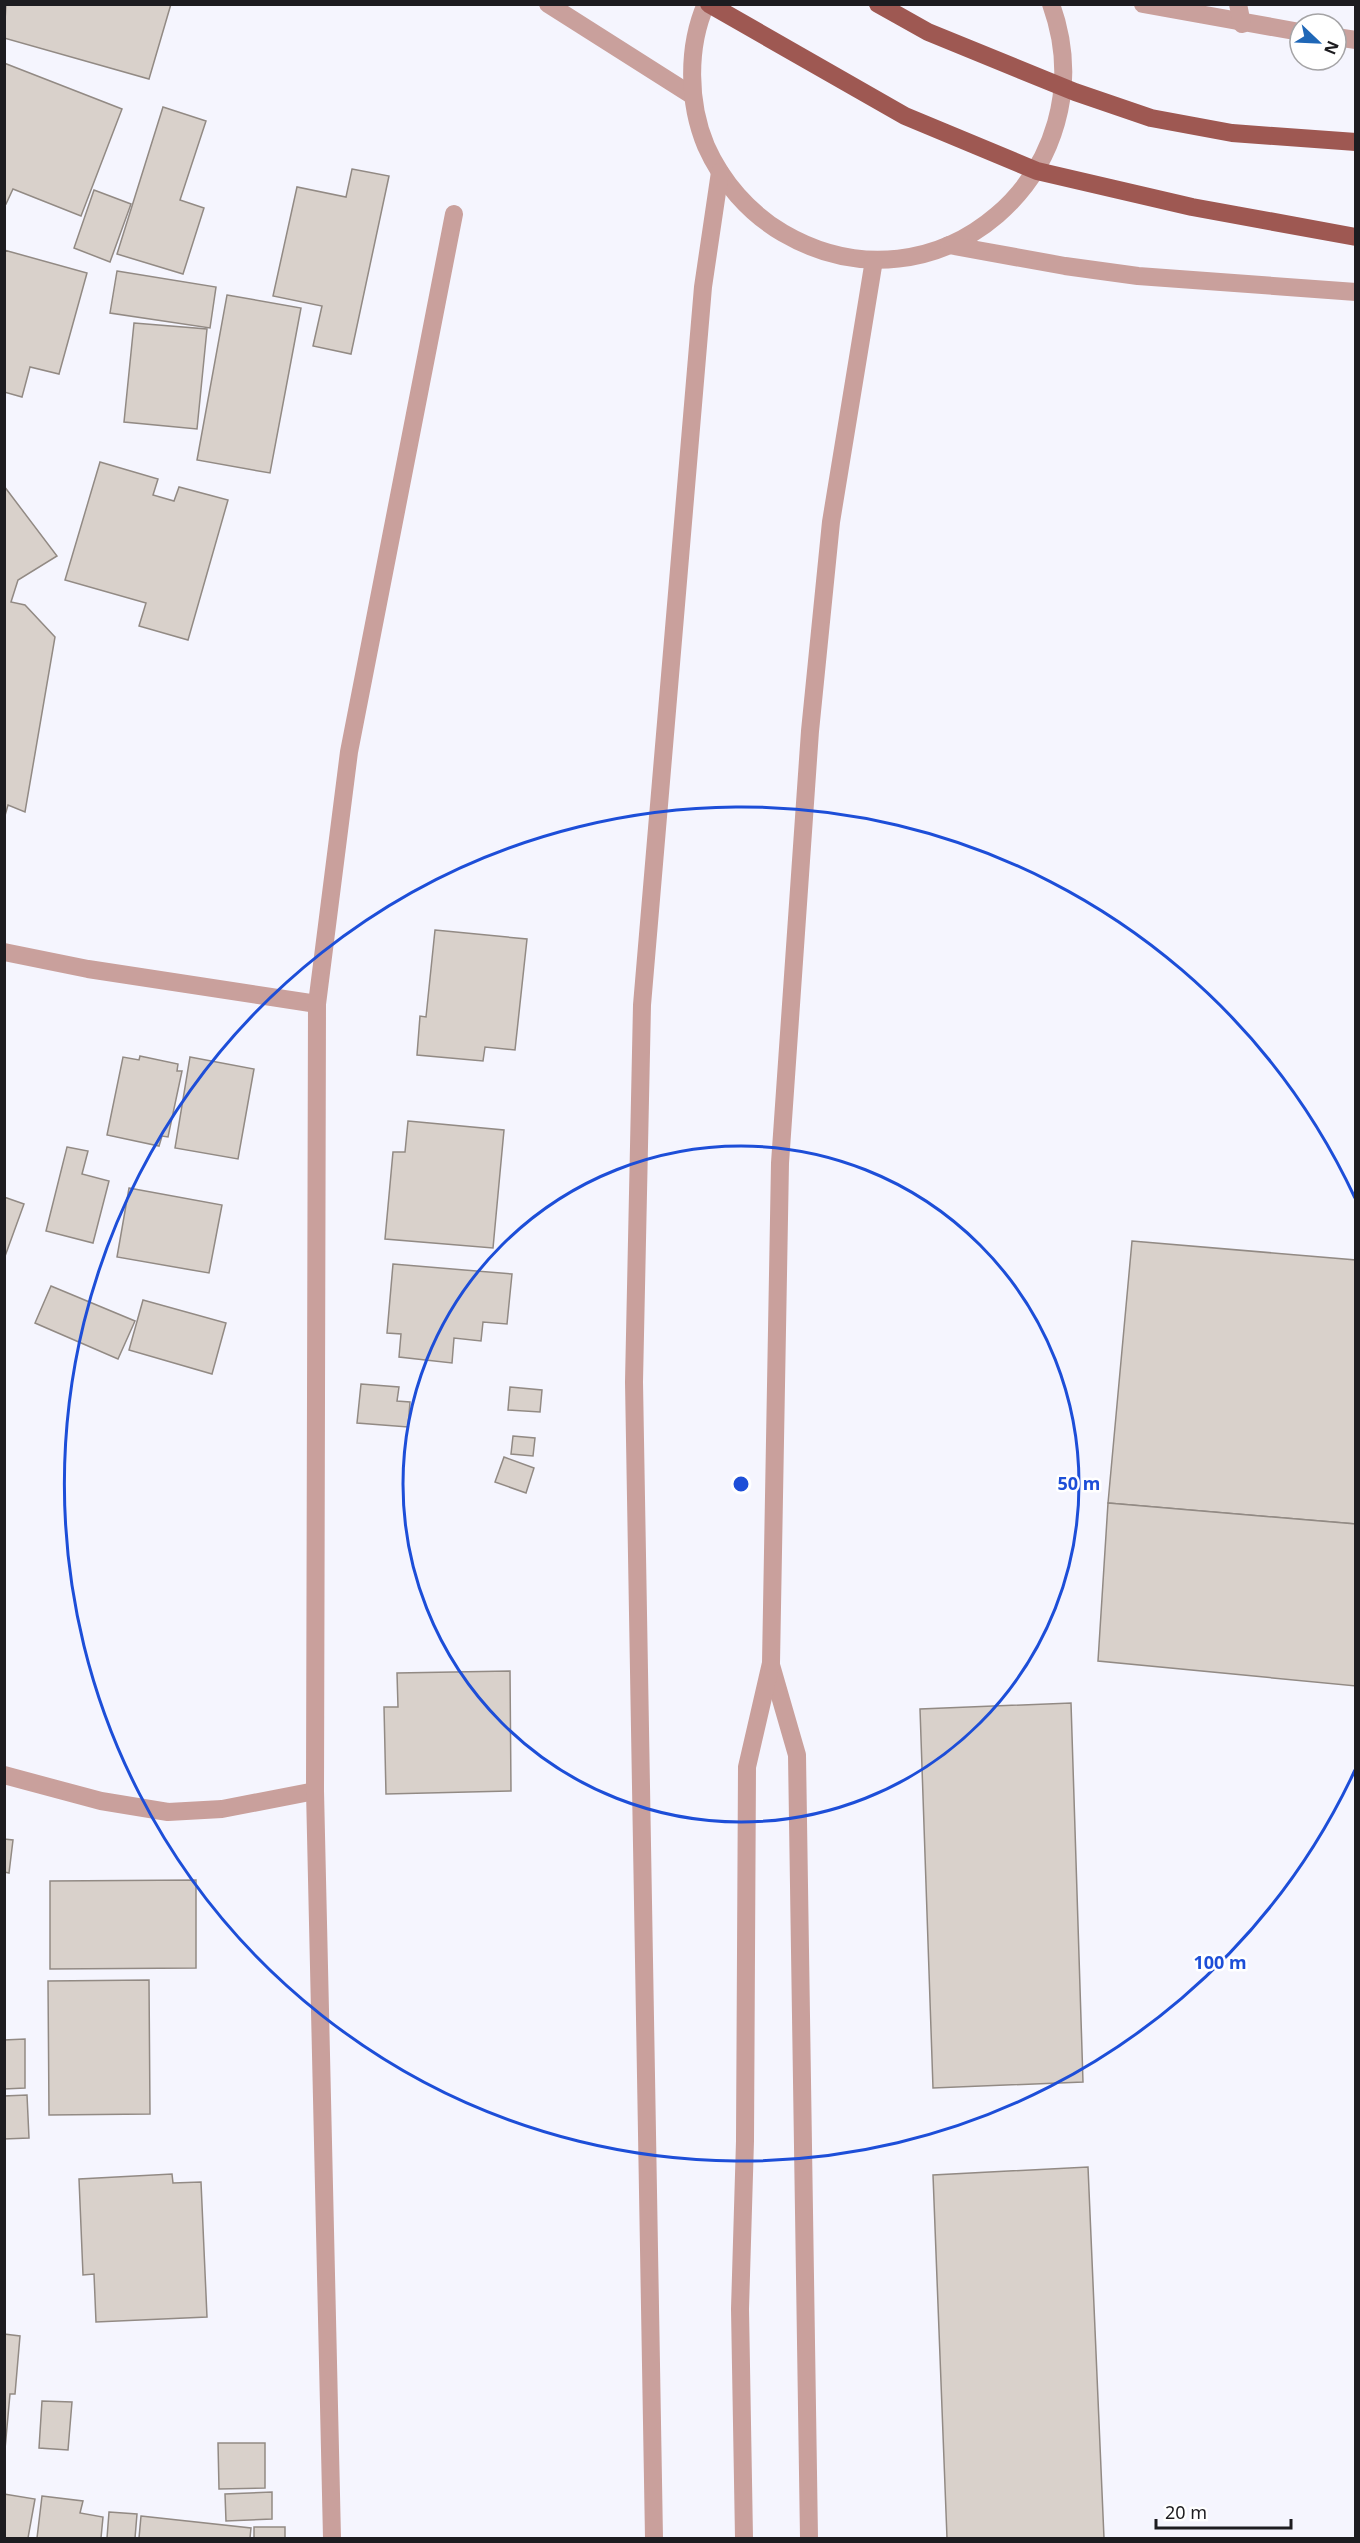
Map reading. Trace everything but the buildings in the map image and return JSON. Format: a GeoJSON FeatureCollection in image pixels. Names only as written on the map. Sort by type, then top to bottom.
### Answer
{"type":"FeatureCollection","features":[{"type":"Feature","properties":{"kind":"main road"},"geometry":{"type":"LineString","coordinates":[[707,4],[905,116],[1037,171],[1192,207],[1356,237]]}},
{"type":"Feature","properties":{"kind":"main road"},"geometry":{"type":"LineString","coordinates":[[878,4],[928,32],[1075,92],[1151,118],[1232,133],[1356,142]]}},
{"type":"Feature","properties":{"kind":"street"},"geometry":{"type":"LineString","coordinates":[[548,4],[693,96]]}},
{"type":"Feature","properties":{"kind":"street"},"geometry":{"type":"LineString","coordinates":[[707,4],[701,15],[693,55],[693,96],[702,136],[720,172],[749,208],[770,226],[802,244],[837,255],[874,260],[899,258],[949,245],[987,223],[1020,194],[1044,157],[1059,115],[1064,72],[1059,28],[1050,4]]}},
{"type":"Feature","properties":{"kind":"street"},"geometry":{"type":"LineString","coordinates":[[1143,4],[1242,24],[1288,30]]}},
{"type":"Feature","properties":{"kind":"street"},"geometry":{"type":"LineString","coordinates":[[1238,4],[1242,24]]}},
{"type":"Feature","properties":{"kind":"street"},"geometry":{"type":"LineString","coordinates":[[654,2538],[634,1382],[642,1005],[703,287],[720,172]]}},
{"type":"Feature","properties":{"kind":"street"},"geometry":{"type":"LineString","coordinates":[[332,2538],[315,1791],[317,1004],[349,752],[454,214]]}},
{"type":"Feature","properties":{"kind":"street"},"geometry":{"type":"LineString","coordinates":[[949,245],[1138,276],[1356,292]]}},
{"type":"Feature","properties":{"kind":"street"},"geometry":{"type":"LineString","coordinates":[[744,2538],[740,2309],[745,2130],[747,1767],[771,1664],[780,1163],[809,743],[831,522],[874,260]]}},
{"type":"Feature","properties":{"kind":"street"},"geometry":{"type":"LineString","coordinates":[[4,952],[88,969],[317,1004]]}},
{"type":"Feature","properties":{"kind":"street"},"geometry":{"type":"LineString","coordinates":[[771,1664],[797,1755],[809,2538]]}},
{"type":"Feature","properties":{"kind":"street"},"geometry":{"type":"LineString","coordinates":[[4,1775],[101,1801],[168,1812],[222,1809],[315,1791]]}}]}
